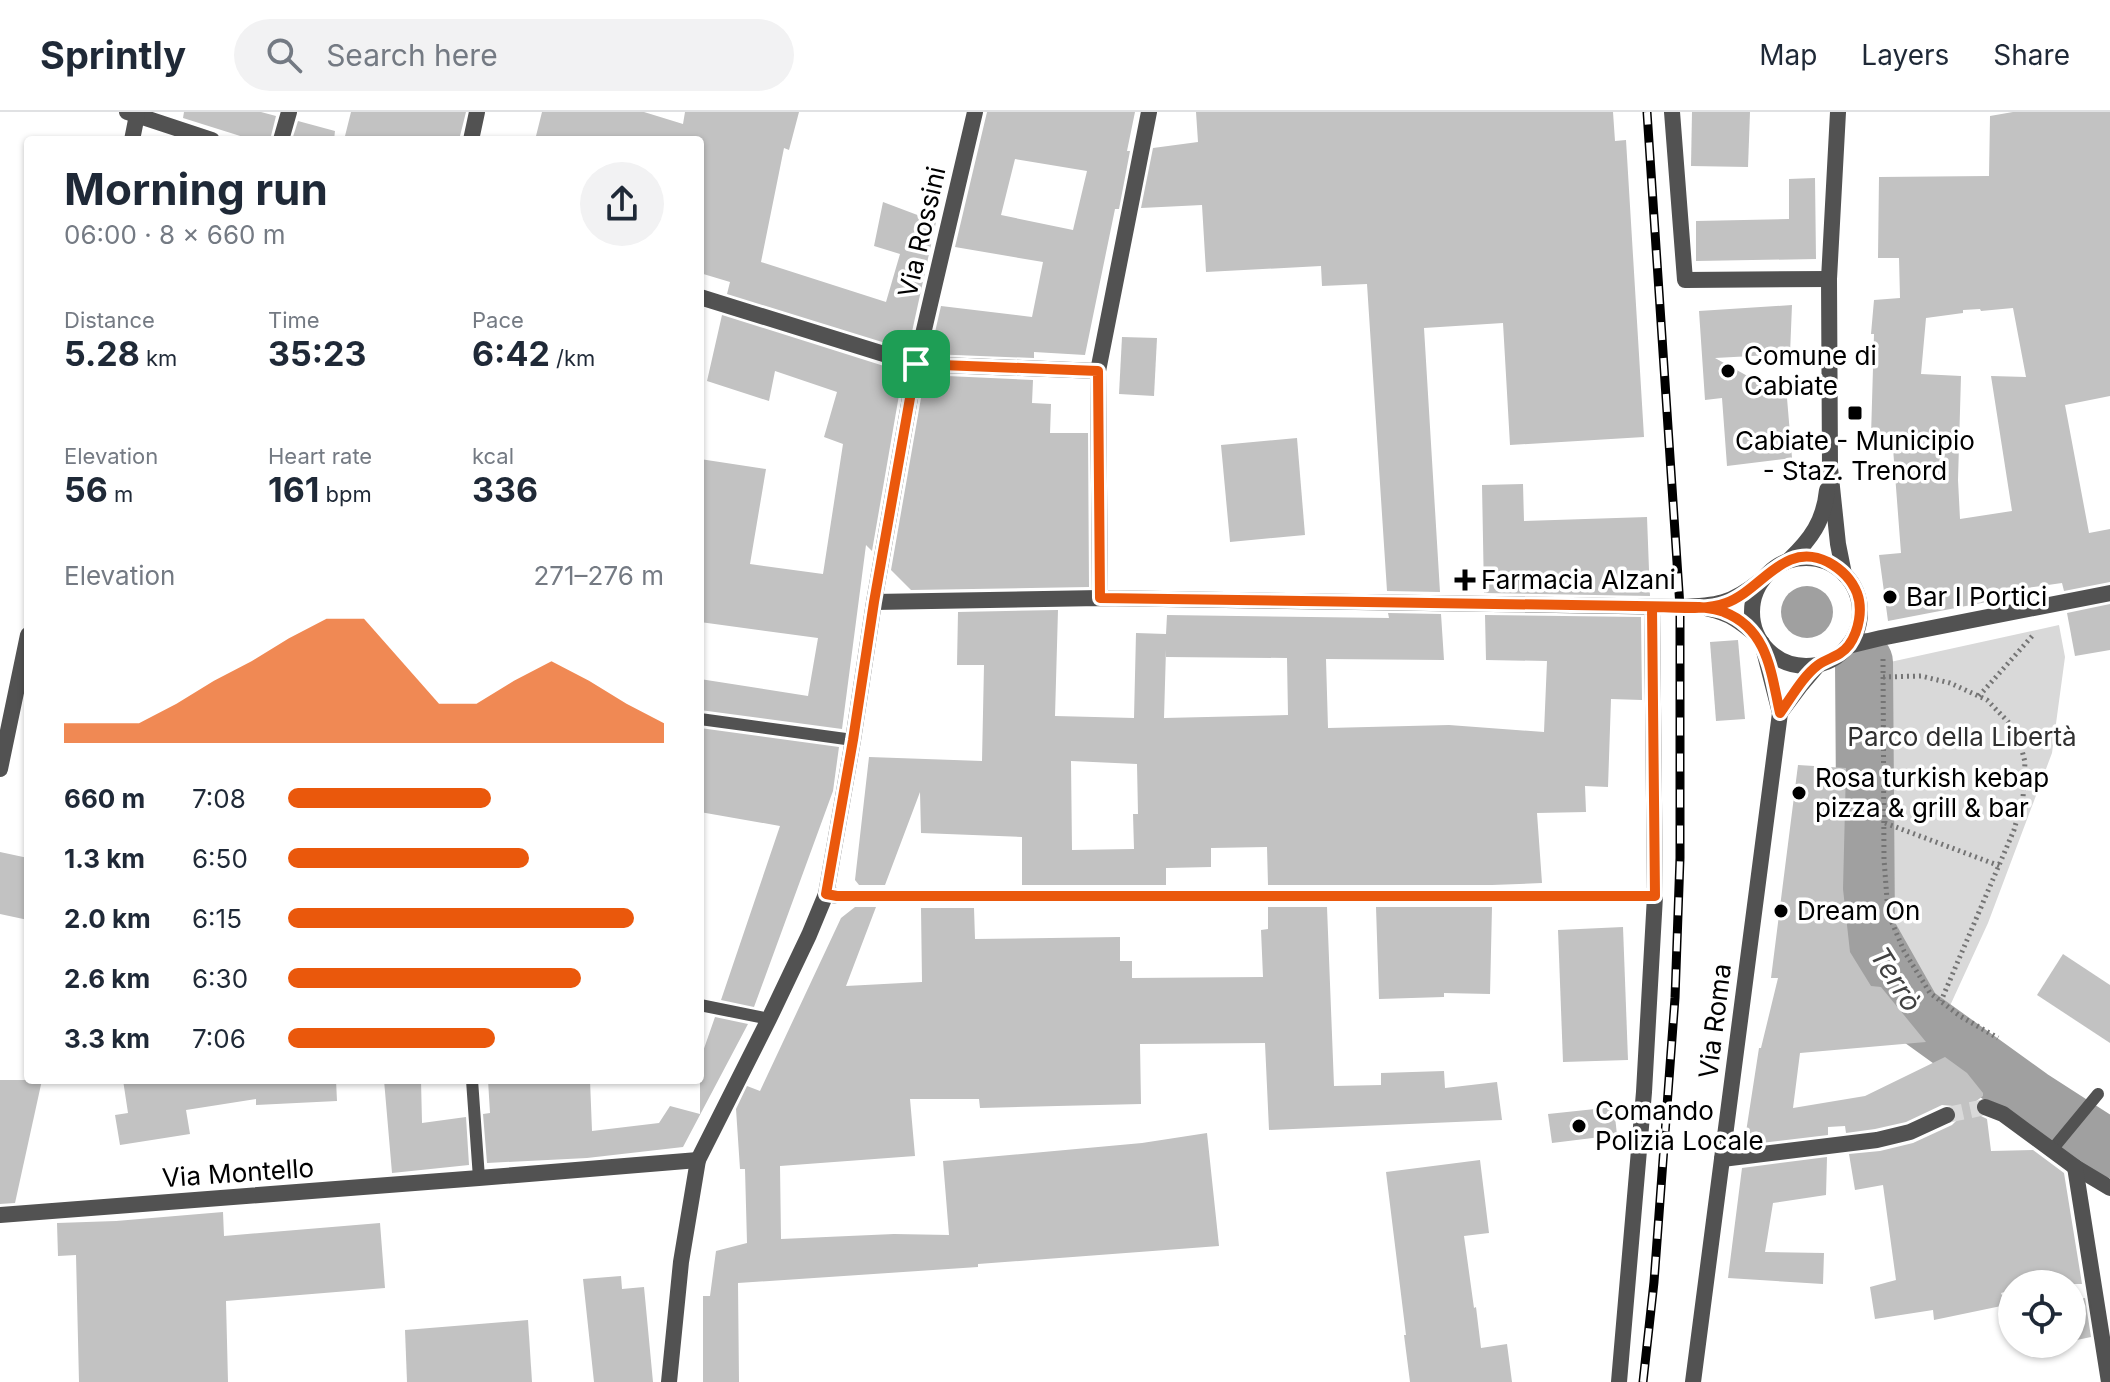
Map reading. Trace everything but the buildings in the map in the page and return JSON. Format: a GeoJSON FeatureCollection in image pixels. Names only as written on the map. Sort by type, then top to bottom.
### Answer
{"type":"FeatureCollection","features":[{"type":"Feature","properties":{"kind":"street"},"geometry":{"type":"LineString","coordinates":[[282,136],[289,112]]}},
{"type":"Feature","properties":{"kind":"street"},"geometry":{"type":"LineString","coordinates":[[472,136],[477,112]]}},
{"type":"Feature","properties":{"kind":"street","name":"Via Rossini"},"geometry":{"type":"LineString","coordinates":[[669,1382],[681,1262],[698,1160],[769,1019],[826,894],[916,364],[975,112]]}},
{"type":"Feature","properties":{"kind":"street"},"geometry":{"type":"LineString","coordinates":[[1100,598],[1098,371],[1149,112]]}},
{"type":"Feature","properties":{"kind":"street"},"geometry":{"type":"LineString","coordinates":[[1672,112],[1685,280],[1829,279]]}},
{"type":"Feature","properties":{"kind":"street"},"geometry":{"type":"LineString","coordinates":[[1838,112],[1829,279],[1830,468],[1844,574]]}},
{"type":"Feature","properties":{"kind":"street"},"geometry":{"type":"LineString","coordinates":[[132,136],[132,113],[200,136]]}},
{"type":"Feature","properties":{"kind":"street"},"geometry":{"type":"LineString","coordinates":[[704,298],[916,364],[1098,371]]}},
{"type":"Feature","properties":{"kind":"street"},"geometry":{"type":"LineString","coordinates":[[1789,560],[1808,542],[1818,523],[1825,505],[1830,468]]}},
{"type":"Feature","properties":{"kind":"street"},"geometry":{"type":"LineString","coordinates":[[874,602],[1100,598],[1699,607],[1723,604],[1743,595],[1773,568],[1789,560],[1806,557],[1823,560],[1851,580],[1858,596],[1860,613],[1857,630],[1848,646],[1835,658],[1818,665],[1800,666],[1781,661],[1766,650],[1751,617],[1753,598],[1760,581]]}},
{"type":"Feature","properties":{"kind":"street"},"geometry":{"type":"LineString","coordinates":[[1848,646],[2110,593]]}},
{"type":"Feature","properties":{"kind":"street"},"geometry":{"type":"LineString","coordinates":[[1619,1382],[1644,1092],[1655,896],[1652,607]]}},
{"type":"Feature","properties":{"kind":"street"},"geometry":{"type":"LineString","coordinates":[[1699,607],[1723,612],[1737,619],[1759,639]]}},
{"type":"Feature","properties":{"kind":"street","name":"Via Roma"},"geometry":{"type":"LineString","coordinates":[[1693,1382],[1780,713],[1759,639]]}},
{"type":"Feature","properties":{"kind":"street"},"geometry":{"type":"LineString","coordinates":[[0,769],[24,654]]}},
{"type":"Feature","properties":{"kind":"street","name":"Via Roma"},"geometry":{"type":"LineString","coordinates":[[1780,713],[1818,665]]}},
{"type":"Feature","properties":{"kind":"street"},"geometry":{"type":"LineString","coordinates":[[826,894],[1655,896]]}},
{"type":"Feature","properties":{"kind":"street"},"geometry":{"type":"LineString","coordinates":[[1985,1107],[2003,1114],[2051,1151],[2110,1188]]}},
{"type":"Feature","properties":{"kind":"street"},"geometry":{"type":"LineString","coordinates":[[1722,1159],[1877,1140],[1910,1132],[1947,1115]]}},
{"type":"Feature","properties":{"kind":"street","name":"Via Montello"},"geometry":{"type":"LineString","coordinates":[[0,1215],[698,1160]]}},
{"type":"Feature","properties":{"kind":"street"},"geometry":{"type":"LineString","coordinates":[[2075,1167],[2109,1382]]}},
{"type":"Feature","properties":{"kind":"lane"},"geometry":{"type":"LineString","coordinates":[[704,720],[853,740]]}},
{"type":"Feature","properties":{"kind":"lane"},"geometry":{"type":"LineString","coordinates":[[704,1006],[769,1019]]}},
{"type":"Feature","properties":{"kind":"lane"},"geometry":{"type":"LineString","coordinates":[[472,1084],[479,1178]]}},
{"type":"Feature","properties":{"kind":"lane"},"geometry":{"type":"LineString","coordinates":[[2051,1151],[2098,1094]]}},
{"type":"Feature","properties":{"kind":"path"},"geometry":{"type":"LineString","coordinates":[[1979,696],[2040,627],[2036,607]]}},
{"type":"Feature","properties":{"kind":"path"},"geometry":{"type":"LineString","coordinates":[[1881,638],[1888,913],[1904,951],[1930,993],[1960,1016],[1998,1038]]}},
{"type":"Feature","properties":{"kind":"path"},"geometry":{"type":"LineString","coordinates":[[1883,677],[1921,676],[1950,683],[1987,700],[2017,731],[2025,762],[2023,798],[2014,830],[1941,1001]]}},
{"type":"Feature","properties":{"kind":"path"},"geometry":{"type":"LineString","coordinates":[[1884,823],[2000,866]]}},
{"type":"Feature","properties":{"kind":"green space","name":"Parco della Libertà"},"geometry":{"type":"Polygon","coordinates":[[[2059,625],[2065,657],[2052,753],[1988,923],[1943,1021],[1904,976],[1885,940],[1873,902],[1872,666],[2059,625]]]}},
{"type":"Feature","properties":{"kind":"shaded area"},"geometry":{"type":"Polygon","coordinates":[[[1807,586],[1825,594],[1833,612],[1825,630],[1807,638],[1789,630],[1781,612],[1789,594],[1807,586]]]}},
{"type":"Feature","properties":{"kind":"waterway","name":"Terrò"},"geometry":{"type":"LineString","coordinates":[[1864,662],[1866,930],[1913,1013],[2031,1098],[2110,1149]]}},
{"type":"Feature","properties":{"kind":"tunnel"},"geometry":{"type":"LineString","coordinates":[[1947,1115],[1985,1107]]}},
{"type":"Feature","properties":{"kind":"railway"},"geometry":{"type":"LineString","coordinates":[[1643,1382],[1654,1282],[1675,998],[1680,858],[1680,607],[1647,112]]}},
{"type":"Feature","properties":{"kind":"place","name":"Comune di Cabiate"},"geometry":{"type":"Point","coordinates":[1728,371]}},
{"type":"Feature","properties":{"kind":"place","name":"Cabiate - Municipio - Staz. Trenord"},"geometry":{"type":"Point","coordinates":[1855,413]}},
{"type":"Feature","properties":{"kind":"place","name":"Farmacia Alzani"},"geometry":{"type":"Point","coordinates":[1465,580]}},
{"type":"Feature","properties":{"kind":"place","name":"Bar I Portici"},"geometry":{"type":"Point","coordinates":[1890,597]}},
{"type":"Feature","properties":{"kind":"place","name":"Rosa turkish kebap pizza & grill & bar"},"geometry":{"type":"Point","coordinates":[1799,793]}},
{"type":"Feature","properties":{"kind":"place","name":"Dream On"},"geometry":{"type":"Point","coordinates":[1781,911]}},
{"type":"Feature","properties":{"kind":"place","name":"Comando Polizia Locale"},"geometry":{"type":"Point","coordinates":[1579,1126]}},
{"type":"Feature","properties":{"kind":"route"},"geometry":{"type":"LineString","coordinates":[[916,364],[826,894],[1655,896],[1652,607],[1699,607],[1723,604],[1743,595],[1773,568],[1789,560],[1806,557],[1823,560],[1851,580],[1858,596],[1860,613],[1857,630],[1848,646],[1835,658],[1818,665],[1780,713],[1762,643],[1756,635],[1723,612],[1699,607],[1100,598],[1098,371],[916,364]]}}]}
